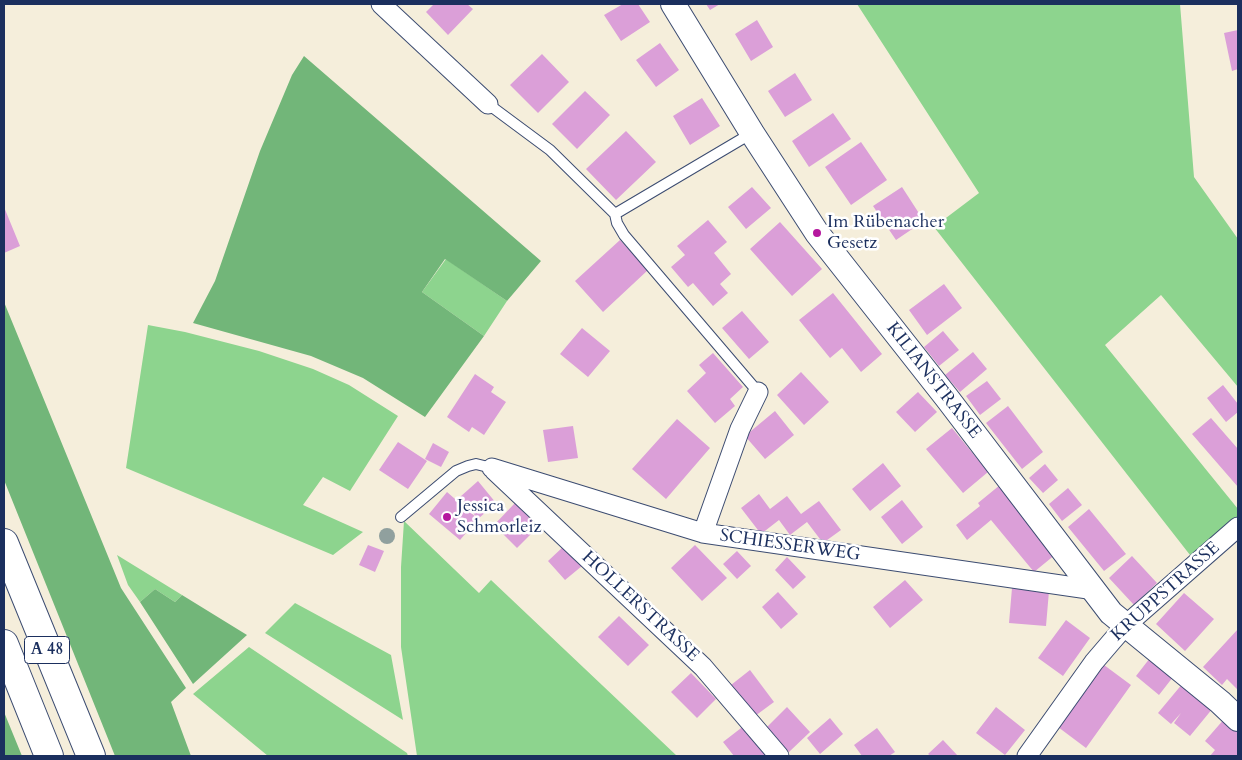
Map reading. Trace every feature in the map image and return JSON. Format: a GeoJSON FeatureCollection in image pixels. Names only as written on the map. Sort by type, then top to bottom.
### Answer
{"type":"FeatureCollection","features":[{"type":"Feature","properties":{"kind":"highway","name":"A 48"},"geometry":{"type":"LineString","coordinates":[[4,543],[91,756]]}},
{"type":"Feature","properties":{"kind":"highway","name":"A 48"},"geometry":{"type":"LineString","coordinates":[[4,644],[49,756]]}},
{"type":"Feature","properties":{"kind":"street"},"geometry":{"type":"LineString","coordinates":[[382,4],[488,104]]}},
{"type":"Feature","properties":{"kind":"street","name":"KILIANSTRASSE"},"geometry":{"type":"LineString","coordinates":[[673,4],[752,133],[817,233],[1111,613],[1238,719]]}},
{"type":"Feature","properties":{"kind":"street"},"geometry":{"type":"LineString","coordinates":[[704,533],[740,429],[758,392]]}},
{"type":"Feature","properties":{"kind":"street","name":"SCHIESSERWEG"},"geometry":{"type":"LineString","coordinates":[[492,468],[704,533],[1095,590]]}},
{"type":"Feature","properties":{"kind":"street","name":"HOLLERSTRASSE"},"geometry":{"type":"LineString","coordinates":[[492,468],[704,667],[779,756]]}},
{"type":"Feature","properties":{"kind":"street","name":"KRUPPSTRASSE"},"geometry":{"type":"LineString","coordinates":[[1027,756],[1094,662],[1126,625],[1238,527]]}},
{"type":"Feature","properties":{"kind":"lane"},"geometry":{"type":"LineString","coordinates":[[488,104],[550,150],[614,214],[616,223],[624,235],[758,392]]}},
{"type":"Feature","properties":{"kind":"lane"},"geometry":{"type":"LineString","coordinates":[[614,214],[752,133]]}},
{"type":"Feature","properties":{"kind":"lane"},"geometry":{"type":"LineString","coordinates":[[401,517],[456,471],[476,464],[492,468]]}},
{"type":"Feature","properties":{"kind":"green space"},"geometry":{"type":"Polygon","coordinates":[[[857,4],[1180,4],[1194,177],[1238,239],[1238,387],[1161,295],[1105,345],[1238,509],[1238,518],[1190,555],[934,227],[979,193],[857,4]]]}},
{"type":"Feature","properties":{"kind":"green space"},"geometry":{"type":"Polygon","coordinates":[[[304,56],[541,261],[507,301],[445,259],[422,292],[484,336],[425,417],[363,378],[311,356],[193,323],[215,281],[260,151],[292,75],[304,56]]]}},
{"type":"Feature","properties":{"kind":"green space"},"geometry":{"type":"Polygon","coordinates":[[[446,259],[507,301],[484,336],[422,292],[446,259]]]}},
{"type":"Feature","properties":{"kind":"green space"},"geometry":{"type":"Polygon","coordinates":[[[4,302],[121,588],[186,688],[171,702],[191,756],[115,756],[4,480],[4,302]]]}},
{"type":"Feature","properties":{"kind":"green space"},"geometry":{"type":"Polygon","coordinates":[[[148,325],[185,332],[259,351],[313,369],[349,385],[398,416],[350,491],[323,477],[303,505],[363,532],[333,555],[126,468],[148,325]]]}},
{"type":"Feature","properties":{"kind":"green space"},"geometry":{"type":"Polygon","coordinates":[[[404,521],[479,593],[491,580],[677,756],[417,756],[401,647],[401,567],[404,521]]]}},
{"type":"Feature","properties":{"kind":"green space"},"geometry":{"type":"Polygon","coordinates":[[[117,555],[182,595],[175,602],[155,589],[140,602],[128,585],[117,555]]]}},
{"type":"Feature","properties":{"kind":"green space"},"geometry":{"type":"Polygon","coordinates":[[[155,589],[175,602],[182,595],[247,635],[193,684],[140,602],[155,589]]]}},
{"type":"Feature","properties":{"kind":"green space"},"geometry":{"type":"Polygon","coordinates":[[[295,603],[391,655],[403,720],[265,633],[295,603]]]}},
{"type":"Feature","properties":{"kind":"green space"},"geometry":{"type":"Polygon","coordinates":[[[249,647],[407,753],[408,756],[268,756],[193,694],[249,647]]]}},
{"type":"Feature","properties":{"kind":"green space"},"geometry":{"type":"Polygon","coordinates":[[[4,712],[22,756],[4,756],[4,712]]]}},
{"type":"Feature","properties":{"kind":"building"},"geometry":{"type":"Polygon","coordinates":[[[434,4],[467,4],[473,9],[448,35],[426,12],[434,4]]]}},
{"type":"Feature","properties":{"kind":"building"},"geometry":{"type":"Polygon","coordinates":[[[623,4],[638,4],[650,22],[621,41],[604,15],[623,4]]]}},
{"type":"Feature","properties":{"kind":"building"},"geometry":{"type":"Polygon","coordinates":[[[706,4],[720,4],[710,10],[706,4]]]}},
{"type":"Feature","properties":{"kind":"building"},"geometry":{"type":"Polygon","coordinates":[[[757,20],[773,47],[751,61],[735,34],[757,20]]]}},
{"type":"Feature","properties":{"kind":"building"},"geometry":{"type":"Polygon","coordinates":[[[1238,30],[1238,69],[1232,71],[1224,33],[1238,30]]]}},
{"type":"Feature","properties":{"kind":"building"},"geometry":{"type":"Polygon","coordinates":[[[660,43],[679,70],[656,87],[636,60],[660,43]]]}},
{"type":"Feature","properties":{"kind":"building"},"geometry":{"type":"Polygon","coordinates":[[[542,54],[569,82],[538,113],[510,85],[542,54]]]}},
{"type":"Feature","properties":{"kind":"building"},"geometry":{"type":"Polygon","coordinates":[[[795,73],[812,100],[785,117],[768,91],[795,73]]]}},
{"type":"Feature","properties":{"kind":"building"},"geometry":{"type":"Polygon","coordinates":[[[585,91],[610,115],[577,149],[552,124],[585,91]]]}},
{"type":"Feature","properties":{"kind":"building"},"geometry":{"type":"Polygon","coordinates":[[[702,98],[720,126],[690,145],[673,116],[702,98]]]}},
{"type":"Feature","properties":{"kind":"building"},"geometry":{"type":"Polygon","coordinates":[[[833,113],[851,139],[809,167],[792,141],[833,113]]]}},
{"type":"Feature","properties":{"kind":"building"},"geometry":{"type":"Polygon","coordinates":[[[626,131],[656,162],[616,200],[586,169],[626,131]]]}},
{"type":"Feature","properties":{"kind":"building"},"geometry":{"type":"Polygon","coordinates":[[[861,142],[887,180],[851,205],[825,167],[861,142]]]}},
{"type":"Feature","properties":{"kind":"building"},"geometry":{"type":"Polygon","coordinates":[[[752,187],[771,208],[746,229],[728,207],[752,187]]]}},
{"type":"Feature","properties":{"kind":"building"},"geometry":{"type":"Polygon","coordinates":[[[902,187],[924,221],[896,240],[873,206],[902,187]]]}},
{"type":"Feature","properties":{"kind":"building"},"geometry":{"type":"Polygon","coordinates":[[[4,207],[20,246],[4,253],[4,207]]]}},
{"type":"Feature","properties":{"kind":"building"},"geometry":{"type":"Polygon","coordinates":[[[708,220],[727,242],[714,253],[731,274],[720,284],[728,293],[713,306],[693,283],[688,287],[671,267],[685,255],[677,246],[708,220]]]}},
{"type":"Feature","properties":{"kind":"building"},"geometry":{"type":"Polygon","coordinates":[[[780,222],[822,269],[792,296],[750,249],[780,222]]]}},
{"type":"Feature","properties":{"kind":"building"},"geometry":{"type":"Polygon","coordinates":[[[620,240],[648,270],[603,312],[575,281],[620,240]]]}},
{"type":"Feature","properties":{"kind":"building"},"geometry":{"type":"Polygon","coordinates":[[[944,284],[962,308],[927,335],[909,310],[944,284]]]}},
{"type":"Feature","properties":{"kind":"building"},"geometry":{"type":"Polygon","coordinates":[[[833,293],[882,354],[861,372],[842,348],[830,358],[799,320],[833,293]]]}},
{"type":"Feature","properties":{"kind":"building"},"geometry":{"type":"Polygon","coordinates":[[[742,311],[769,342],[749,359],[722,328],[742,311]]]}},
{"type":"Feature","properties":{"kind":"building"},"geometry":{"type":"Polygon","coordinates":[[[582,328],[610,351],[588,377],[560,354],[582,328]]]}},
{"type":"Feature","properties":{"kind":"building"},"geometry":{"type":"Polygon","coordinates":[[[943,331],[959,350],[939,366],[924,347],[943,331]]]}},
{"type":"Feature","properties":{"kind":"building"},"geometry":{"type":"Polygon","coordinates":[[[973,352],[987,369],[960,392],[945,375],[973,352]]]}},
{"type":"Feature","properties":{"kind":"building"},"geometry":{"type":"Polygon","coordinates":[[[713,353],[743,387],[730,399],[735,406],[715,423],[687,391],[706,373],[699,365],[713,353]]]}},
{"type":"Feature","properties":{"kind":"building"},"geometry":{"type":"Polygon","coordinates":[[[801,372],[829,402],[804,425],[777,395],[801,372]]]}},
{"type":"Feature","properties":{"kind":"building"},"geometry":{"type":"Polygon","coordinates":[[[475,374],[494,387],[491,392],[506,402],[484,435],[472,427],[469,432],[447,417],[475,374]]]}},
{"type":"Feature","properties":{"kind":"building"},"geometry":{"type":"Polygon","coordinates":[[[987,381],[1001,399],[980,415],[966,396],[987,381]]]}},
{"type":"Feature","properties":{"kind":"building"},"geometry":{"type":"Polygon","coordinates":[[[1223,385],[1238,404],[1238,412],[1226,422],[1207,398],[1223,385]]]}},
{"type":"Feature","properties":{"kind":"building"},"geometry":{"type":"Polygon","coordinates":[[[918,392],[937,412],[915,432],[896,412],[918,392]]]}},
{"type":"Feature","properties":{"kind":"building"},"geometry":{"type":"Polygon","coordinates":[[[1008,406],[1043,452],[1022,469],[986,423],[1008,406]]]}},
{"type":"Feature","properties":{"kind":"building"},"geometry":{"type":"Polygon","coordinates":[[[775,411],[794,435],[765,459],[745,436],[775,411]]]}},
{"type":"Feature","properties":{"kind":"building"},"geometry":{"type":"Polygon","coordinates":[[[1211,418],[1238,449],[1238,487],[1192,434],[1211,418]]]}},
{"type":"Feature","properties":{"kind":"building"},"geometry":{"type":"Polygon","coordinates":[[[677,419],[710,448],[666,499],[632,469],[677,419]]]}},
{"type":"Feature","properties":{"kind":"building"},"geometry":{"type":"Polygon","coordinates":[[[573,426],[578,458],[548,462],[543,430],[573,426]]]}},
{"type":"Feature","properties":{"kind":"building"},"geometry":{"type":"Polygon","coordinates":[[[952,428],[988,472],[963,493],[926,449],[952,428]]]}},
{"type":"Feature","properties":{"kind":"building"},"geometry":{"type":"Polygon","coordinates":[[[398,442],[427,461],[408,489],[379,470],[398,442]]]}},
{"type":"Feature","properties":{"kind":"building"},"geometry":{"type":"Polygon","coordinates":[[[433,443],[449,452],[441,467],[425,459],[433,443]]]}},
{"type":"Feature","properties":{"kind":"building"},"geometry":{"type":"Polygon","coordinates":[[[883,463],[901,486],[870,511],[852,489],[883,463]]]}},
{"type":"Feature","properties":{"kind":"building"},"geometry":{"type":"Polygon","coordinates":[[[1045,464],[1058,480],[1043,493],[1029,478],[1045,464]]]}},
{"type":"Feature","properties":{"kind":"building"},"geometry":{"type":"Polygon","coordinates":[[[478,481],[496,503],[478,519],[460,497],[478,481]]]}},
{"type":"Feature","properties":{"kind":"building"},"geometry":{"type":"Polygon","coordinates":[[[1000,485],[1056,554],[1034,572],[991,520],[967,540],[956,525],[980,506],[978,503],[1000,485]]]}},
{"type":"Feature","properties":{"kind":"building"},"geometry":{"type":"Polygon","coordinates":[[[1068,488],[1082,505],[1062,521],[1049,504],[1068,488]]]}},
{"type":"Feature","properties":{"kind":"building"},"geometry":{"type":"Polygon","coordinates":[[[447,492],[478,519],[460,540],[429,514],[447,492]]]}},
{"type":"Feature","properties":{"kind":"building"},"geometry":{"type":"Polygon","coordinates":[[[759,494],[770,509],[787,496],[801,514],[819,501],[841,530],[823,543],[807,522],[790,535],[779,520],[761,534],[741,508],[759,494]]]}},
{"type":"Feature","properties":{"kind":"building"},"geometry":{"type":"Polygon","coordinates":[[[902,500],[923,527],[902,544],[881,517],[902,500]]]}},
{"type":"Feature","properties":{"kind":"building"},"geometry":{"type":"Polygon","coordinates":[[[515,503],[538,527],[517,548],[494,525],[515,503]]]}},
{"type":"Feature","properties":{"kind":"building"},"geometry":{"type":"Polygon","coordinates":[[[1089,509],[1126,554],[1104,571],[1068,527],[1089,509]]]}},
{"type":"Feature","properties":{"kind":"building"},"geometry":{"type":"Polygon","coordinates":[[[368,545],[384,551],[375,572],[359,565],[368,545]]]}},
{"type":"Feature","properties":{"kind":"building"},"geometry":{"type":"Polygon","coordinates":[[[695,545],[727,578],[702,601],[671,568],[695,545]]]}},
{"type":"Feature","properties":{"kind":"building"},"geometry":{"type":"Polygon","coordinates":[[[564,546],[582,566],[565,580],[548,561],[564,546]]]}},
{"type":"Feature","properties":{"kind":"building"},"geometry":{"type":"Polygon","coordinates":[[[737,551],[751,566],[737,579],[723,564],[737,551]]]}},
{"type":"Feature","properties":{"kind":"building"},"geometry":{"type":"Polygon","coordinates":[[[1132,556],[1157,583],[1134,605],[1109,578],[1132,556]]]}},
{"type":"Feature","properties":{"kind":"building"},"geometry":{"type":"Polygon","coordinates":[[[787,557],[806,577],[793,589],[775,570],[787,557]]]}},
{"type":"Feature","properties":{"kind":"building"},"geometry":{"type":"Polygon","coordinates":[[[905,580],[923,600],[890,628],[873,607],[905,580]]]}},
{"type":"Feature","properties":{"kind":"building"},"geometry":{"type":"Polygon","coordinates":[[[1012,588],[1049,591],[1046,626],[1009,623],[1012,588]]]}},
{"type":"Feature","properties":{"kind":"building"},"geometry":{"type":"Polygon","coordinates":[[[778,592],[798,614],[781,629],[762,607],[778,592]]]}},
{"type":"Feature","properties":{"kind":"building"},"geometry":{"type":"Polygon","coordinates":[[[1184,593],[1214,619],[1185,651],[1156,624],[1184,593]]]}},
{"type":"Feature","properties":{"kind":"building"},"geometry":{"type":"Polygon","coordinates":[[[619,616],[649,645],[628,666],[598,637],[619,616]]]}},
{"type":"Feature","properties":{"kind":"building"},"geometry":{"type":"Polygon","coordinates":[[[1066,620],[1090,638],[1063,676],[1038,658],[1066,620]]]}},
{"type":"Feature","properties":{"kind":"building"},"geometry":{"type":"Polygon","coordinates":[[[1238,629],[1238,690],[1227,679],[1222,685],[1203,667],[1238,629]]]}},
{"type":"Feature","properties":{"kind":"building"},"geometry":{"type":"Polygon","coordinates":[[[1150,658],[1173,677],[1159,695],[1136,676],[1150,658]]]}},
{"type":"Feature","properties":{"kind":"building"},"geometry":{"type":"Polygon","coordinates":[[[1104,665],[1131,685],[1086,748],[1058,727],[1104,665]]]}},
{"type":"Feature","properties":{"kind":"building"},"geometry":{"type":"Polygon","coordinates":[[[750,670],[774,702],[755,716],[731,685],[750,670]]]}},
{"type":"Feature","properties":{"kind":"building"},"geometry":{"type":"Polygon","coordinates":[[[691,673],[716,699],[697,718],[671,692],[691,673]]]}},
{"type":"Feature","properties":{"kind":"building"},"geometry":{"type":"Polygon","coordinates":[[[1183,683],[1213,708],[1190,736],[1174,723],[1181,713],[1171,724],[1158,713],[1183,683]]]}},
{"type":"Feature","properties":{"kind":"building"},"geometry":{"type":"Polygon","coordinates":[[[787,707],[810,732],[789,752],[766,728],[787,707]]]}},
{"type":"Feature","properties":{"kind":"building"},"geometry":{"type":"Polygon","coordinates":[[[996,707],[1025,730],[1005,755],[976,733],[996,707]]]}},
{"type":"Feature","properties":{"kind":"building"},"geometry":{"type":"Polygon","coordinates":[[[830,718],[843,734],[820,754],[807,738],[830,718]]]}},
{"type":"Feature","properties":{"kind":"building"},"geometry":{"type":"Polygon","coordinates":[[[1225,718],[1238,729],[1238,756],[1210,756],[1215,750],[1205,741],[1225,718]]]}},
{"type":"Feature","properties":{"kind":"building"},"geometry":{"type":"Polygon","coordinates":[[[745,725],[769,756],[734,756],[723,742],[745,725]]]}},
{"type":"Feature","properties":{"kind":"building"},"geometry":{"type":"Polygon","coordinates":[[[877,728],[895,752],[889,756],[862,756],[854,745],[877,728]]]}},
{"type":"Feature","properties":{"kind":"building"},"geometry":{"type":"Polygon","coordinates":[[[943,740],[958,756],[931,756],[928,754],[943,740]]]}},
{"type":"Feature","properties":{"kind":"place","name":"Im Rübenacher Gesetz"},"geometry":{"type":"Point","coordinates":[817,233]}},
{"type":"Feature","properties":{"kind":"place","name":"Jessica Schmorleiz"},"geometry":{"type":"Point","coordinates":[447,517]}}]}
